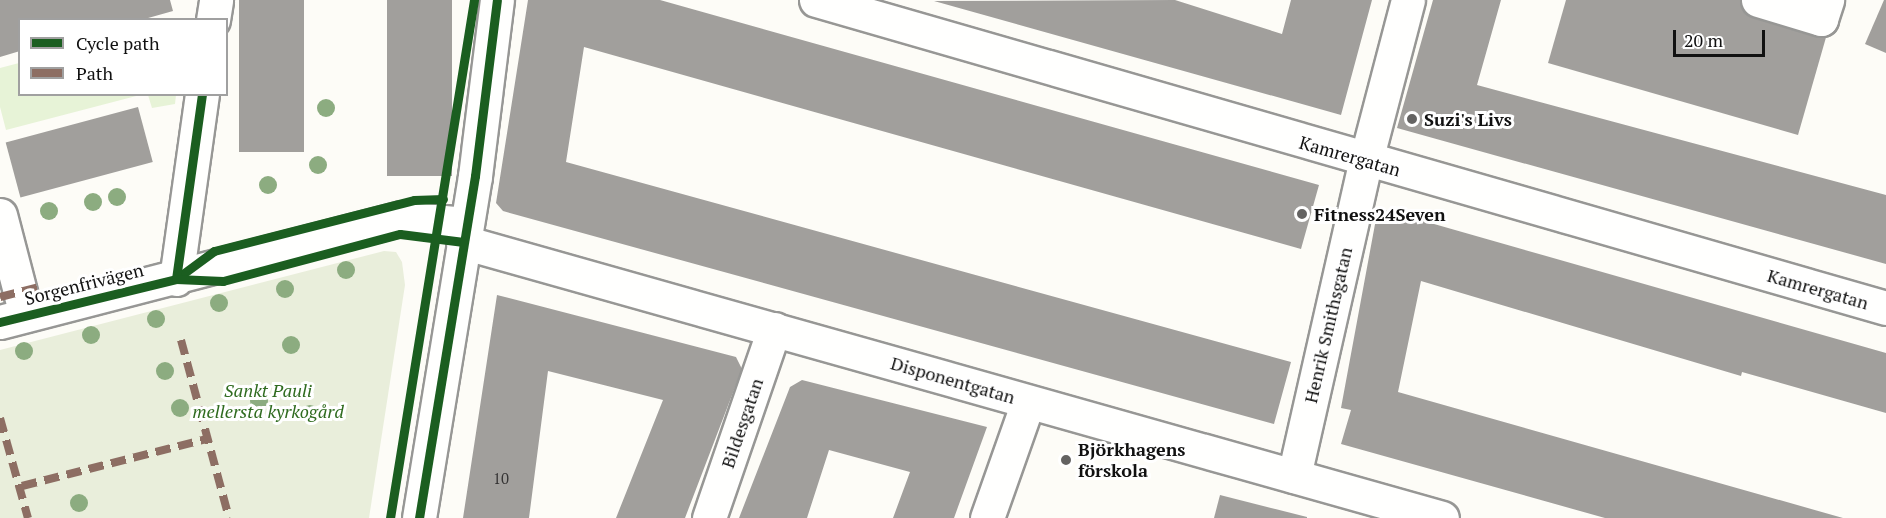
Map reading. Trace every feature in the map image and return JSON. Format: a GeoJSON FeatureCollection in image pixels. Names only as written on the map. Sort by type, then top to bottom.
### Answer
{"type":"FeatureCollection","features":[{"type":"Feature","properties":{"kind":"street"},"geometry":{"type":"LineString","coordinates":[[213,18],[216,0]]}},
{"type":"Feature","properties":{"kind":"street"},"geometry":{"type":"LineString","coordinates":[[419,518],[464,233],[497,0]]}},
{"type":"Feature","properties":{"kind":"street","name":"Kamrergatan"},"geometry":{"type":"LineString","coordinates":[[816,0],[1886,308]]}},
{"type":"Feature","properties":{"kind":"street","name":"Henrik Smithsgatan"},"geometry":{"type":"LineString","coordinates":[[1294,476],[1366,160],[1408,0]]}},
{"type":"Feature","properties":{"kind":"street"},"geometry":{"type":"LineString","coordinates":[[1758,0],[1821,19],[1827,0]]}},
{"type":"Feature","properties":{"kind":"street"},"geometry":{"type":"LineString","coordinates":[[176,279],[170,217],[201,96]]}},
{"type":"Feature","properties":{"kind":"street"},"geometry":{"type":"LineString","coordinates":[[0,215],[13,318]]}},
{"type":"Feature","properties":{"kind":"street","name":"Sorgenfrivägen"},"geometry":{"type":"LineString","coordinates":[[13,318],[176,279],[402,218],[464,233]]}},
{"type":"Feature","properties":{"kind":"street","name":"Disponentgatan"},"geometry":{"type":"LineString","coordinates":[[464,233],[774,329],[1441,518]]}},
{"type":"Feature","properties":{"kind":"street","name":"Bildesgatan"},"geometry":{"type":"LineString","coordinates":[[709,518],[774,329]]}},
{"type":"Feature","properties":{"kind":"street"},"geometry":{"type":"LineString","coordinates":[[987,518],[1028,402]]}},
{"type":"Feature","properties":{"kind":"green space"},"geometry":{"type":"Polygon","coordinates":[[[18,63],[18,96],[136,96],[6,130],[0,107],[0,68],[18,63]]]}},
{"type":"Feature","properties":{"kind":"green space"},"geometry":{"type":"Polygon","coordinates":[[[148,96],[176,96],[175,104],[152,108],[148,96]]]}},
{"type":"Feature","properties":{"kind":"green space","name":"Sankt Pauli mellersta kyrkogård"},"geometry":{"type":"Polygon","coordinates":[[[384,251],[396,252],[402,262],[405,285],[369,518],[0,518],[0,350],[384,251]]]}},
{"type":"Feature","properties":{"kind":"building"},"geometry":{"type":"Polygon","coordinates":[[[0,0],[170,0],[173,11],[148,18],[18,18],[18,52],[0,57],[0,0]]]}},
{"type":"Feature","properties":{"kind":"building"},"geometry":{"type":"Polygon","coordinates":[[[239,0],[304,0],[304,152],[239,152],[239,0]]]}},
{"type":"Feature","properties":{"kind":"building"},"geometry":{"type":"Polygon","coordinates":[[[387,0],[452,0],[452,176],[387,176],[387,0]]]}},
{"type":"Feature","properties":{"kind":"building"},"geometry":{"type":"Polygon","coordinates":[[[528,0],[660,0],[1319,185],[1301,249],[584,47],[566,162],[1291,362],[1274,424],[503,211],[496,203],[528,0]]]}},
{"type":"Feature","properties":{"kind":"building"},"geometry":{"type":"Polygon","coordinates":[[[1175,0],[1282,34],[1291,0],[1372,0],[1341,115],[934,1],[1175,0]]]}},
{"type":"Feature","properties":{"kind":"building"},"geometry":{"type":"Polygon","coordinates":[[[1433,0],[1501,0],[1477,85],[1886,195],[1886,264],[1397,128],[1433,0]]]}},
{"type":"Feature","properties":{"kind":"building"},"geometry":{"type":"Polygon","coordinates":[[[1566,0],[1813,0],[1835,6],[1798,135],[1548,63],[1566,0]]]}},
{"type":"Feature","properties":{"kind":"building"},"geometry":{"type":"Polygon","coordinates":[[[1884,0],[1886,0],[1886,53],[1865,44],[1884,0]]]}},
{"type":"Feature","properties":{"kind":"building"},"geometry":{"type":"Polygon","coordinates":[[[138,107],[153,162],[20,198],[6,142],[138,107]]]}},
{"type":"Feature","properties":{"kind":"building"},"geometry":{"type":"Polygon","coordinates":[[[1378,208],[1886,353],[1886,413],[1742,372],[1741,376],[1421,281],[1398,392],[1843,518],[1605,518],[1341,444],[1351,410],[1341,408],[1378,208]]]}},
{"type":"Feature","properties":{"kind":"building"},"geometry":{"type":"Polygon","coordinates":[[[497,295],[736,357],[742,369],[685,518],[616,518],[663,400],[548,371],[529,518],[463,518],[497,295]]]}},
{"type":"Feature","properties":{"kind":"building"},"geometry":{"type":"Polygon","coordinates":[[[802,380],[987,427],[954,518],[893,518],[910,472],[829,450],[807,518],[739,518],[790,387],[802,380]]]}},
{"type":"Feature","properties":{"kind":"building"},"geometry":{"type":"Polygon","coordinates":[[[1220,495],[1307,517],[1307,518],[1214,518],[1220,495]]]}},
{"type":"Feature","properties":{"kind":"marked path"},"geometry":{"type":"LineString","coordinates":[[0,297],[43,286]]}},
{"type":"Feature","properties":{"kind":"marked path"},"geometry":{"type":"LineString","coordinates":[[181,340],[229,518]]}},
{"type":"Feature","properties":{"kind":"marked path"},"geometry":{"type":"LineString","coordinates":[[0,418],[28,518]]}},
{"type":"Feature","properties":{"kind":"marked path"},"geometry":{"type":"LineString","coordinates":[[22,486],[207,439]]}},
{"type":"Feature","properties":{"kind":"cycle path"},"geometry":{"type":"LineString","coordinates":[[390,518],[474,0]]}},
{"type":"Feature","properties":{"kind":"cycle path"},"geometry":{"type":"LineString","coordinates":[[419,518],[475,176],[497,0]]}},
{"type":"Feature","properties":{"kind":"cycle path"},"geometry":{"type":"LineString","coordinates":[[176,279],[202,96]]}},
{"type":"Feature","properties":{"kind":"cycle path"},"geometry":{"type":"LineString","coordinates":[[176,279],[214,251],[414,200],[443,199]]}},
{"type":"Feature","properties":{"kind":"cycle path"},"geometry":{"type":"LineString","coordinates":[[0,322],[176,279],[223,281],[400,234],[463,242]]}},
{"type":"Feature","properties":{"kind":"place","name":"Suzi's Livs"},"geometry":{"type":"Point","coordinates":[1412,119]}},
{"type":"Feature","properties":{"kind":"place","name":"Fitness24Seven"},"geometry":{"type":"Point","coordinates":[1302,214]}},
{"type":"Feature","properties":{"kind":"place","name":"Björkhagens förskola"},"geometry":{"type":"Point","coordinates":[1066,460]}}]}
